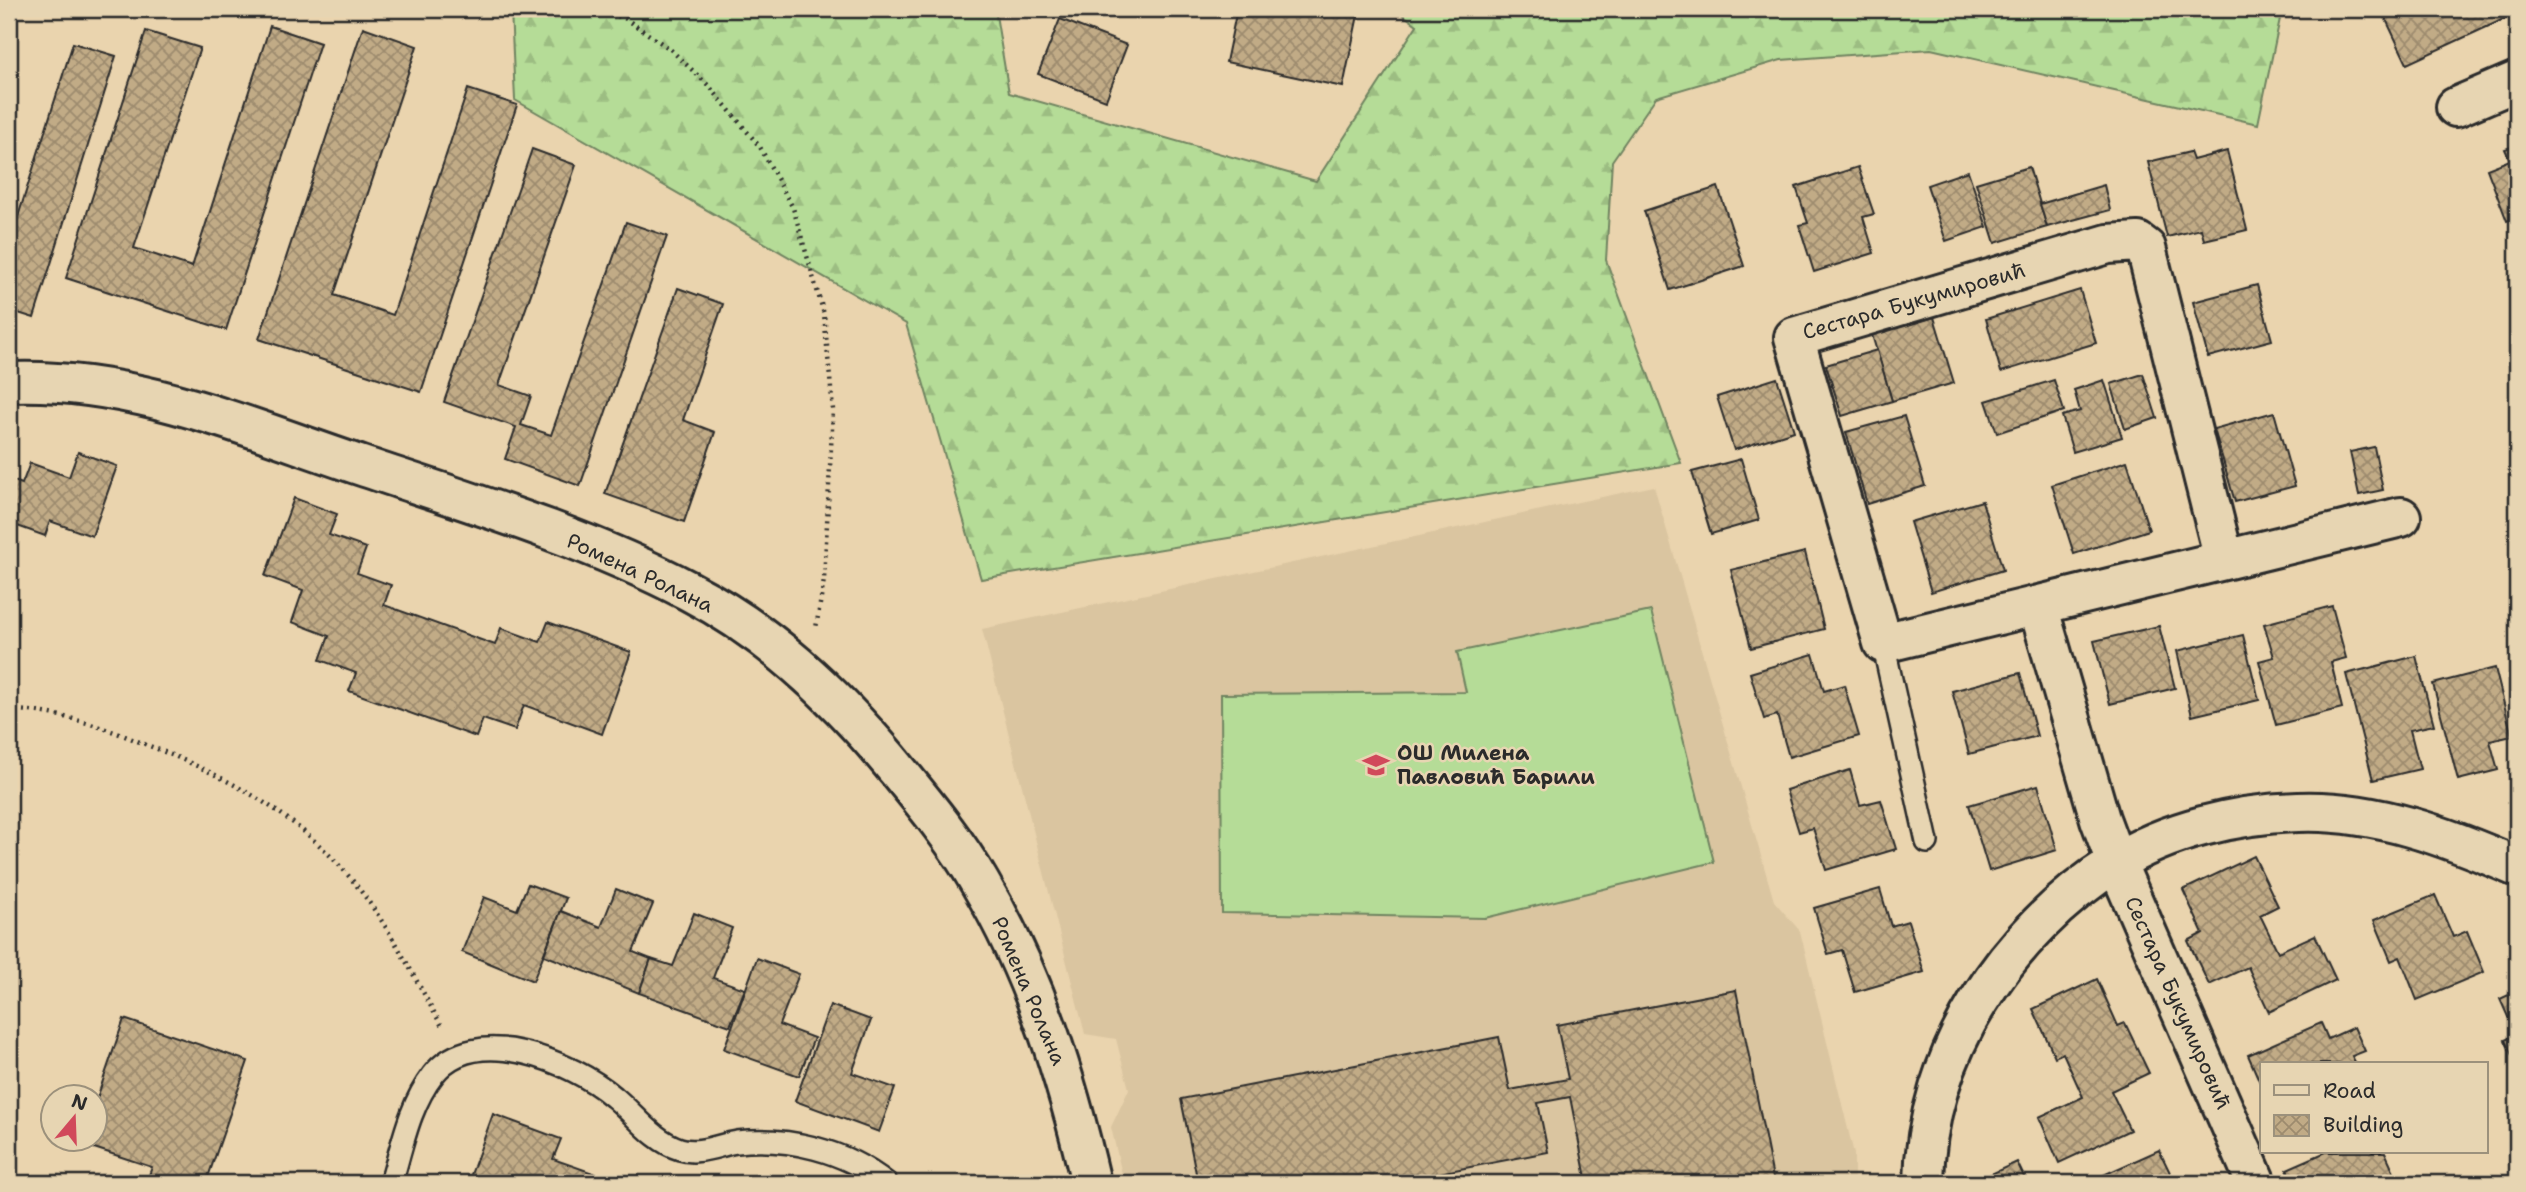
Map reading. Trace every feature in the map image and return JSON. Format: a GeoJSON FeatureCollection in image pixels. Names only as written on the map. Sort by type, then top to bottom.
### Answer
{"type":"FeatureCollection","features":[{"type":"Feature","properties":{"kind":"street"},"geometry":{"type":"LineString","coordinates":[[2455,107],[2517,82]]}},
{"type":"Feature","properties":{"kind":"street","name":"Сестара Букумировић"},"geometry":{"type":"LineString","coordinates":[[1883,643],[1794,337],[2108,244],[2138,242],[2146,248],[2224,559]]}},
{"type":"Feature","properties":{"kind":"street","name":"Ромена Ролана"},"geometry":{"type":"LineString","coordinates":[[9,382],[52,381],[136,392],[450,496],[616,558],[690,591],[763,636],[808,674],[862,728],[904,778],[979,881],[1030,983],[1056,1049],[1091,1183]]}},
{"type":"Feature","properties":{"kind":"street"},"geometry":{"type":"LineString","coordinates":[[1883,643],[2400,517]]}},
{"type":"Feature","properties":{"kind":"street","name":"Сестара Букумировић"},"geometry":{"type":"LineString","coordinates":[[2038,606],[2100,819],[2116,862],[2256,1183]]}},
{"type":"Feature","properties":{"kind":"street"},"geometry":{"type":"LineString","coordinates":[[1924,1183],[1933,1112],[1949,1059],[1965,1023],[2006,962],[2028,938],[2081,888],[2116,862],[2163,839],[2210,825],[2247,817],[2298,812],[2347,814],[2397,822],[2517,867]]}},
{"type":"Feature","properties":{"kind":"lane"},"geometry":{"type":"LineString","coordinates":[[1883,643],[1927,842]]}},
{"type":"Feature","properties":{"kind":"lane"},"geometry":{"type":"LineString","coordinates":[[391,1183],[417,1101],[433,1074],[459,1056],[502,1048],[547,1059],[589,1078],[615,1097],[644,1126],[681,1150],[695,1151],[775,1139],[806,1146],[849,1162],[886,1183]]}},
{"type":"Feature","properties":{"kind":"path"},"geometry":{"type":"LineString","coordinates":[[598,9],[626,19],[659,42],[710,87],[760,147],[793,208],[824,314],[833,411],[824,580],[808,674]]}},
{"type":"Feature","properties":{"kind":"path"},"geometry":{"type":"LineString","coordinates":[[9,710],[31,710],[106,729],[176,756],[280,810],[328,853],[373,907],[459,1056]]}},
{"type":"Feature","properties":{"kind":"shaded area","name":"ОШ Милена Павловић Барили"},"geometry":{"type":"Polygon","coordinates":[[[1654,486],[1774,901],[1800,931],[1854,1154],[1854,1183],[1124,1183],[1111,1127],[1129,1089],[1116,1039],[1085,1034],[982,629],[1654,486]]]}},
{"type":"Feature","properties":{"kind":"green space"},"geometry":{"type":"Polygon","coordinates":[[[511,9],[995,9],[1009,93],[1316,181],[1417,25],[1395,9],[2282,9],[2258,124],[1931,49],[1781,60],[1656,97],[1612,161],[1606,260],[1681,463],[981,579],[906,324],[515,100],[511,9]]]}},
{"type":"Feature","properties":{"kind":"green space"},"geometry":{"type":"Polygon","coordinates":[[[1651,611],[1714,862],[1485,918],[1222,913],[1221,694],[1466,692],[1457,652],[1651,611]]]}},
{"type":"Feature","properties":{"kind":"building"},"geometry":{"type":"Polygon","coordinates":[[[1237,9],[1331,9],[1358,15],[1343,87],[1226,62],[1237,9]]]}},
{"type":"Feature","properties":{"kind":"building"},"geometry":{"type":"Polygon","coordinates":[[[2381,9],[2517,9],[2517,13],[2407,64],[2381,9]]]}},
{"type":"Feature","properties":{"kind":"building"},"geometry":{"type":"Polygon","coordinates":[[[1060,19],[1127,45],[1106,100],[1038,74],[1060,19]]]}},
{"type":"Feature","properties":{"kind":"building"},"geometry":{"type":"Polygon","coordinates":[[[270,26],[320,43],[226,330],[66,278],[146,31],[200,48],[134,248],[192,267],[270,26]]]}},
{"type":"Feature","properties":{"kind":"building"},"geometry":{"type":"Polygon","coordinates":[[[363,27],[417,46],[334,295],[393,315],[468,89],[517,105],[421,392],[259,339],[363,27]]]}},
{"type":"Feature","properties":{"kind":"building"},"geometry":{"type":"Polygon","coordinates":[[[73,43],[116,56],[34,318],[9,310],[9,245],[73,43]]]}},
{"type":"Feature","properties":{"kind":"building"},"geometry":{"type":"Polygon","coordinates":[[[2517,145],[2517,217],[2507,221],[2487,169],[2510,160],[2505,149],[2517,145]]]}},
{"type":"Feature","properties":{"kind":"building"},"geometry":{"type":"Polygon","coordinates":[[[532,149],[576,165],[499,385],[531,396],[521,425],[551,435],[626,222],[667,236],[580,486],[505,459],[516,427],[444,402],[532,149]]]}},
{"type":"Feature","properties":{"kind":"building"},"geometry":{"type":"Polygon","coordinates":[[[2227,151],[2247,230],[2204,240],[2201,229],[2167,237],[2148,162],[2190,152],[2193,160],[2227,151]]]}},
{"type":"Feature","properties":{"kind":"building"},"geometry":{"type":"Polygon","coordinates":[[[1858,167],[1874,214],[1863,217],[1874,253],[1814,272],[1799,225],[1808,223],[1796,187],[1858,167]]]}},
{"type":"Feature","properties":{"kind":"building"},"geometry":{"type":"Polygon","coordinates":[[[2029,167],[2047,227],[1995,243],[1976,183],[2029,167]]]}},
{"type":"Feature","properties":{"kind":"building"},"geometry":{"type":"Polygon","coordinates":[[[1968,171],[1987,227],[1946,241],[1927,185],[1968,171]]]}},
{"type":"Feature","properties":{"kind":"building"},"geometry":{"type":"Polygon","coordinates":[[[2104,185],[2110,210],[2047,227],[2040,204],[2104,185]]]}},
{"type":"Feature","properties":{"kind":"building"},"geometry":{"type":"Polygon","coordinates":[[[1718,187],[1744,266],[1670,290],[1644,211],[1718,187]]]}},
{"type":"Feature","properties":{"kind":"building"},"geometry":{"type":"Polygon","coordinates":[[[2257,285],[2272,340],[2208,357],[2193,302],[2257,285]]]}},
{"type":"Feature","properties":{"kind":"building"},"geometry":{"type":"Polygon","coordinates":[[[678,288],[723,304],[683,420],[715,432],[684,522],[605,494],[678,288]]]}},
{"type":"Feature","properties":{"kind":"building"},"geometry":{"type":"Polygon","coordinates":[[[2080,290],[2096,343],[2001,372],[1986,319],[2080,290]]]}},
{"type":"Feature","properties":{"kind":"building"},"geometry":{"type":"Polygon","coordinates":[[[1934,317],[1954,383],[1892,401],[1872,335],[1934,317]]]}},
{"type":"Feature","properties":{"kind":"building"},"geometry":{"type":"Polygon","coordinates":[[[1877,350],[1892,401],[1842,416],[1826,365],[1877,350]]]}},
{"type":"Feature","properties":{"kind":"building"},"geometry":{"type":"Polygon","coordinates":[[[2143,374],[2157,418],[2125,429],[2111,384],[2143,374]]]}},
{"type":"Feature","properties":{"kind":"building"},"geometry":{"type":"Polygon","coordinates":[[[1777,378],[1794,431],[1734,450],[1717,397],[1777,378]]]}},
{"type":"Feature","properties":{"kind":"building"},"geometry":{"type":"Polygon","coordinates":[[[2054,380],[2064,411],[1997,433],[1986,401],[2054,380]]]}},
{"type":"Feature","properties":{"kind":"building"},"geometry":{"type":"Polygon","coordinates":[[[2104,380],[2122,437],[2073,452],[2062,416],[2080,411],[2074,390],[2104,380]]]}},
{"type":"Feature","properties":{"kind":"building"},"geometry":{"type":"Polygon","coordinates":[[[2274,412],[2295,486],[2235,502],[2214,429],[2274,412]]]}},
{"type":"Feature","properties":{"kind":"building"},"geometry":{"type":"Polygon","coordinates":[[[1904,416],[1925,486],[1867,504],[1846,432],[1904,416]]]}},
{"type":"Feature","properties":{"kind":"building"},"geometry":{"type":"Polygon","coordinates":[[[2374,447],[2383,490],[2359,495],[2350,452],[2374,447]]]}},
{"type":"Feature","properties":{"kind":"building"},"geometry":{"type":"Polygon","coordinates":[[[78,452],[117,466],[92,536],[50,521],[45,536],[9,523],[9,479],[22,484],[30,463],[69,477],[78,452]]]}},
{"type":"Feature","properties":{"kind":"building"},"geometry":{"type":"Polygon","coordinates":[[[1741,459],[1759,520],[1711,534],[1692,472],[1741,459]]]}},
{"type":"Feature","properties":{"kind":"building"},"geometry":{"type":"Polygon","coordinates":[[[2127,461],[2149,530],[2074,554],[2052,485],[2127,461]]]}},
{"type":"Feature","properties":{"kind":"building"},"geometry":{"type":"Polygon","coordinates":[[[294,498],[337,514],[329,535],[366,548],[357,573],[391,585],[384,605],[495,645],[501,628],[540,642],[548,622],[631,652],[602,734],[524,705],[515,730],[483,719],[476,737],[349,691],[356,673],[320,660],[329,636],[292,622],[303,590],[265,576],[294,498]]]}},
{"type":"Feature","properties":{"kind":"building"},"geometry":{"type":"Polygon","coordinates":[[[1982,501],[2003,570],[1931,592],[1910,522],[1982,501]]]}},
{"type":"Feature","properties":{"kind":"building"},"geometry":{"type":"Polygon","coordinates":[[[1805,552],[1824,629],[1751,648],[1731,570],[1805,552]]]}},
{"type":"Feature","properties":{"kind":"building"},"geometry":{"type":"Polygon","coordinates":[[[2332,606],[2346,658],[2331,662],[2342,708],[2276,725],[2259,661],[2274,657],[2264,624],[2332,606]]]}},
{"type":"Feature","properties":{"kind":"building"},"geometry":{"type":"Polygon","coordinates":[[[2159,626],[2175,688],[2110,704],[2094,641],[2159,626]]]}},
{"type":"Feature","properties":{"kind":"building"},"geometry":{"type":"Polygon","coordinates":[[[2243,635],[2259,700],[2192,716],[2177,651],[2243,635]]]}},
{"type":"Feature","properties":{"kind":"building"},"geometry":{"type":"Polygon","coordinates":[[[1813,654],[1824,691],[1844,685],[1859,736],[1789,757],[1777,715],[1764,719],[1750,673],[1813,654]]]}},
{"type":"Feature","properties":{"kind":"building"},"geometry":{"type":"Polygon","coordinates":[[[2416,656],[2434,725],[2410,730],[2420,769],[2373,780],[2346,674],[2416,656]]]}},
{"type":"Feature","properties":{"kind":"building"},"geometry":{"type":"Polygon","coordinates":[[[2495,668],[2512,736],[2490,741],[2498,770],[2458,780],[2433,684],[2495,668]]]}},
{"type":"Feature","properties":{"kind":"building"},"geometry":{"type":"Polygon","coordinates":[[[2020,673],[2037,736],[1969,754],[1952,691],[2020,673]]]}},
{"type":"Feature","properties":{"kind":"building"},"geometry":{"type":"Polygon","coordinates":[[[1850,770],[1860,805],[1881,800],[1896,849],[1826,870],[1813,828],[1799,832],[1786,790],[1850,770]]]}},
{"type":"Feature","properties":{"kind":"building"},"geometry":{"type":"Polygon","coordinates":[[[2038,785],[2057,850],[1989,871],[1969,805],[2038,785]]]}},
{"type":"Feature","properties":{"kind":"building"},"geometry":{"type":"Polygon","coordinates":[[[2254,856],[2278,906],[2260,915],[2278,952],[2315,935],[2336,980],[2269,1012],[2248,967],[2209,985],[2188,941],[2203,933],[2183,890],[2254,856]]]}},
{"type":"Feature","properties":{"kind":"building"},"geometry":{"type":"Polygon","coordinates":[[[528,884],[566,898],[533,981],[462,952],[484,897],[517,910],[528,884]]]}},
{"type":"Feature","properties":{"kind":"building"},"geometry":{"type":"Polygon","coordinates":[[[616,889],[653,904],[633,952],[651,959],[639,993],[544,955],[561,911],[601,927],[616,889]]]}},
{"type":"Feature","properties":{"kind":"building"},"geometry":{"type":"Polygon","coordinates":[[[1880,889],[1891,926],[1908,921],[1924,972],[1855,992],[1842,950],[1828,954],[1814,908],[1880,889]]]}},
{"type":"Feature","properties":{"kind":"building"},"geometry":{"type":"Polygon","coordinates":[[[2435,895],[2453,937],[2467,931],[2484,972],[2417,1000],[2400,957],[2391,961],[2374,920],[2435,895]]]}},
{"type":"Feature","properties":{"kind":"building"},"geometry":{"type":"Polygon","coordinates":[[[694,913],[732,928],[713,978],[745,989],[730,1026],[639,993],[651,959],[673,966],[694,913]]]}},
{"type":"Feature","properties":{"kind":"building"},"geometry":{"type":"Polygon","coordinates":[[[757,958],[799,974],[779,1025],[814,1038],[799,1076],[724,1049],[757,958]]]}},
{"type":"Feature","properties":{"kind":"building"},"geometry":{"type":"Polygon","coordinates":[[[2097,979],[2118,1026],[2125,1023],[2149,1073],[2111,1091],[2130,1130],[2059,1163],[2039,1117],[2083,1097],[2063,1053],[2055,1057],[2033,1009],[2097,979]]]}},
{"type":"Feature","properties":{"kind":"building"},"geometry":{"type":"Polygon","coordinates":[[[1736,990],[1774,1183],[1587,1183],[1570,1097],[1538,1103],[1548,1152],[1387,1183],[1198,1183],[1181,1099],[1499,1037],[1510,1090],[1568,1079],[1557,1025],[1736,990]]]}},
{"type":"Feature","properties":{"kind":"building"},"geometry":{"type":"Polygon","coordinates":[[[2517,991],[2517,1066],[2505,1040],[2516,1035],[2500,999],[2517,991]]]}},
{"type":"Feature","properties":{"kind":"building"},"geometry":{"type":"Polygon","coordinates":[[[830,1005],[871,1020],[852,1073],[895,1088],[879,1132],[795,1101],[830,1005]]]}},
{"type":"Feature","properties":{"kind":"building"},"geometry":{"type":"Polygon","coordinates":[[[124,1019],[248,1061],[206,1183],[146,1183],[152,1167],[108,1153],[108,1084],[102,1084],[124,1019]]]}},
{"type":"Feature","properties":{"kind":"building"},"geometry":{"type":"Polygon","coordinates":[[[2321,1023],[2328,1039],[2354,1027],[2365,1051],[2352,1056],[2355,1062],[2260,1062],[2260,1082],[2248,1055],[2321,1023]]]}},
{"type":"Feature","properties":{"kind":"building"},"geometry":{"type":"Polygon","coordinates":[[[493,1114],[561,1139],[553,1159],[596,1174],[592,1183],[468,1183],[493,1114]]]}},
{"type":"Feature","properties":{"kind":"building"},"geometry":{"type":"Polygon","coordinates":[[[2159,1150],[2175,1183],[2102,1183],[2099,1177],[2159,1150]]]}},
{"type":"Feature","properties":{"kind":"building"},"geometry":{"type":"Polygon","coordinates":[[[2321,1154],[2386,1154],[2395,1174],[2381,1180],[2382,1183],[2294,1183],[2287,1169],[2321,1154]]]}},
{"type":"Feature","properties":{"kind":"building"},"geometry":{"type":"Polygon","coordinates":[[[2017,1162],[2027,1183],[1976,1181],[2017,1162]]]}},
{"type":"Feature","properties":{"kind":"place","name":"ОШ Милена Павловић Барили"},"geometry":{"type":"Point","coordinates":[1376,765]}}]}
